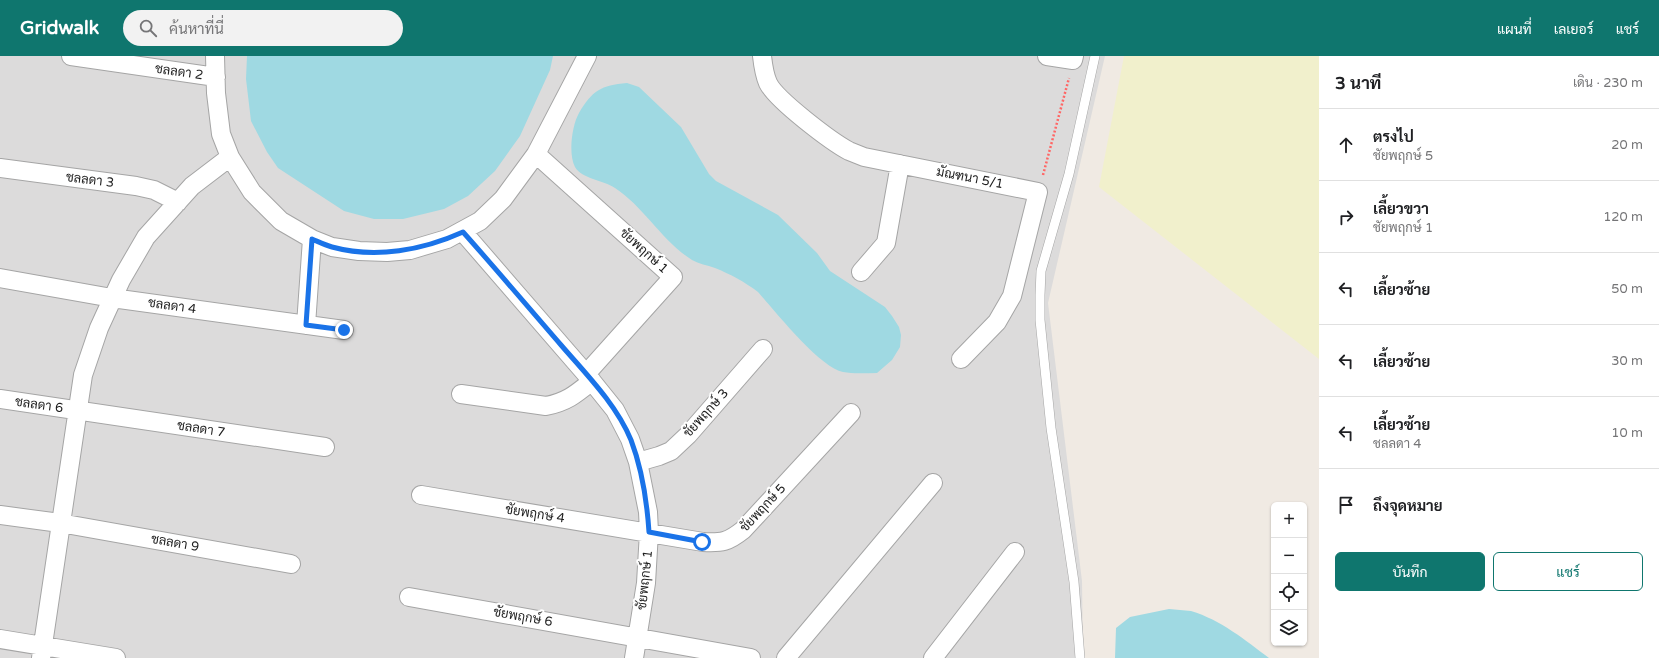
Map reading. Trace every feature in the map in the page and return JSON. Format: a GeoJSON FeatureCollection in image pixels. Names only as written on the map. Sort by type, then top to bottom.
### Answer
{"type":"FeatureCollection","features":[{"type":"Feature","properties":{"kind":"street","name":"ชลลดา 2"},"geometry":{"type":"LineString","coordinates":[[71,56],[216,77]]}},
{"type":"Feature","properties":{"kind":"street"},"geometry":{"type":"LineString","coordinates":[[216,56],[216,77],[221,134],[230,157],[252,192],[281,221],[312,239],[332,247],[358,251],[387,252],[410,250],[447,239],[463,232],[480,221],[503,199],[536,154],[587,56]]}},
{"type":"Feature","properties":{"kind":"street","name":"มัณฑนา 5/1"},"geometry":{"type":"LineString","coordinates":[[762,56],[763,70],[768,84],[786,104],[835,142],[850,151],[864,157],[1038,192]]}},
{"type":"Feature","properties":{"kind":"street"},"geometry":{"type":"LineString","coordinates":[[1047,56],[1074,58]]}},
{"type":"Feature","properties":{"kind":"street","name":"ชัยพฤกษ์ 1"},"geometry":{"type":"LineString","coordinates":[[536,154],[673,277],[589,377]]}},
{"type":"Feature","properties":{"kind":"street"},"geometry":{"type":"LineString","coordinates":[[42,652],[83,375],[99,328],[121,280],[146,237],[192,186],[230,157]]}},
{"type":"Feature","properties":{"kind":"street"},"geometry":{"type":"LineString","coordinates":[[860,272],[886,243],[900,164]]}},
{"type":"Feature","properties":{"kind":"street","name":"ชลลดา 3"},"geometry":{"type":"LineString","coordinates":[[0,168],[136,186],[154,190],[178,202]]}},
{"type":"Feature","properties":{"kind":"street"},"geometry":{"type":"LineString","coordinates":[[961,359],[997,322],[1012,296],[1038,192]]}},
{"type":"Feature","properties":{"kind":"street","name":"ชัยพฤกษ์ 1"},"geometry":{"type":"LineString","coordinates":[[463,232],[589,377],[615,410],[630,439],[638,462],[648,512],[649,532],[646,583],[634,658]]}},
{"type":"Feature","properties":{"kind":"street"},"geometry":{"type":"LineString","coordinates":[[306,325],[312,239]]}},
{"type":"Feature","properties":{"kind":"street","name":"ชลลดา 4"},"geometry":{"type":"LineString","coordinates":[[0,278],[112,298],[344,330]]}},
{"type":"Feature","properties":{"kind":"street","name":"ชัยพฤกษ์ 3"},"geometry":{"type":"LineString","coordinates":[[638,462],[671,451],[688,435],[763,348]]}},
{"type":"Feature","properties":{"kind":"street"},"geometry":{"type":"LineString","coordinates":[[461,394],[546,406],[559,404],[572,397],[589,377]]}},
{"type":"Feature","properties":{"kind":"street","name":"ชลลดา 6"},"geometry":{"type":"LineString","coordinates":[[0,399],[78,410]]}},
{"type":"Feature","properties":{"kind":"street","name":"ชลลดา 7"},"geometry":{"type":"LineString","coordinates":[[78,410],[325,448]]}},
{"type":"Feature","properties":{"kind":"street","name":"ชัยพฤกษ์ 5"},"geometry":{"type":"LineString","coordinates":[[649,532],[702,542],[722,542],[733,538],[743,530],[851,413]]}},
{"type":"Feature","properties":{"kind":"street"},"geometry":{"type":"LineString","coordinates":[[786,658],[933,483]]}},
{"type":"Feature","properties":{"kind":"street","name":"ชัยพฤกษ์ 4"},"geometry":{"type":"LineString","coordinates":[[421,495],[649,532]]}},
{"type":"Feature","properties":{"kind":"street","name":"ชลลดา 9"},"geometry":{"type":"LineString","coordinates":[[0,514],[60,523],[291,564]]}},
{"type":"Feature","properties":{"kind":"street"},"geometry":{"type":"LineString","coordinates":[[933,658],[1015,552]]}},
{"type":"Feature","properties":{"kind":"street","name":"ชัยพฤกษ์ 6"},"geometry":{"type":"LineString","coordinates":[[409,597],[751,658]]}},
{"type":"Feature","properties":{"kind":"street"},"geometry":{"type":"LineString","coordinates":[[0,639],[42,652],[116,658]]}},
{"type":"Feature","properties":{"kind":"lane"},"geometry":{"type":"LineString","coordinates":[[1080,658],[1074,582],[1049,406],[1040,320],[1040,294],[1041,271],[1069,174],[1095,56]]}},
{"type":"Feature","properties":{"kind":"path"},"geometry":{"type":"LineString","coordinates":[[1038,192],[1074,58]]}},
{"type":"Feature","properties":{"kind":"shaded area"},"geometry":{"type":"Polygon","coordinates":[[[0,56],[1105,56],[1048,303],[1082,581],[1083,658],[0,658],[0,56]]]}},
{"type":"Feature","properties":{"kind":"green space"},"geometry":{"type":"Polygon","coordinates":[[[1124,56],[1319,56],[1319,359],[1099,187],[1124,56]]]}},
{"type":"Feature","properties":{"kind":"water"},"geometry":{"type":"Polygon","coordinates":[[[247,56],[553,56],[550,70],[520,136],[495,171],[468,196],[444,209],[403,219],[374,219],[344,211],[278,168],[267,152],[251,121],[246,79],[247,56]]]}},
{"type":"Feature","properties":{"kind":"water"},"geometry":{"type":"Polygon","coordinates":[[[627,83],[639,87],[681,127],[709,174],[716,181],[778,215],[817,253],[830,271],[885,307],[899,327],[901,335],[900,347],[892,360],[877,373],[847,373],[833,368],[810,350],[758,292],[726,273],[692,260],[671,243],[635,205],[615,188],[588,177],[578,171],[573,161],[571,147],[574,125],[579,113],[588,99],[598,90],[610,85],[627,83]]]}},
{"type":"Feature","properties":{"kind":"water"},"geometry":{"type":"Polygon","coordinates":[[[1169,609],[1191,611],[1223,625],[1269,658],[1115,658],[1116,628],[1130,617],[1169,609]]]}},
{"type":"Feature","properties":{"kind":"route"},"geometry":{"type":"LineString","coordinates":[[344,330],[306,325],[312,239],[332,247],[358,251],[387,252],[410,250],[447,239],[463,232],[586,374],[615,410],[630,439],[638,462],[648,512],[649,532],[702,542]]}}]}
